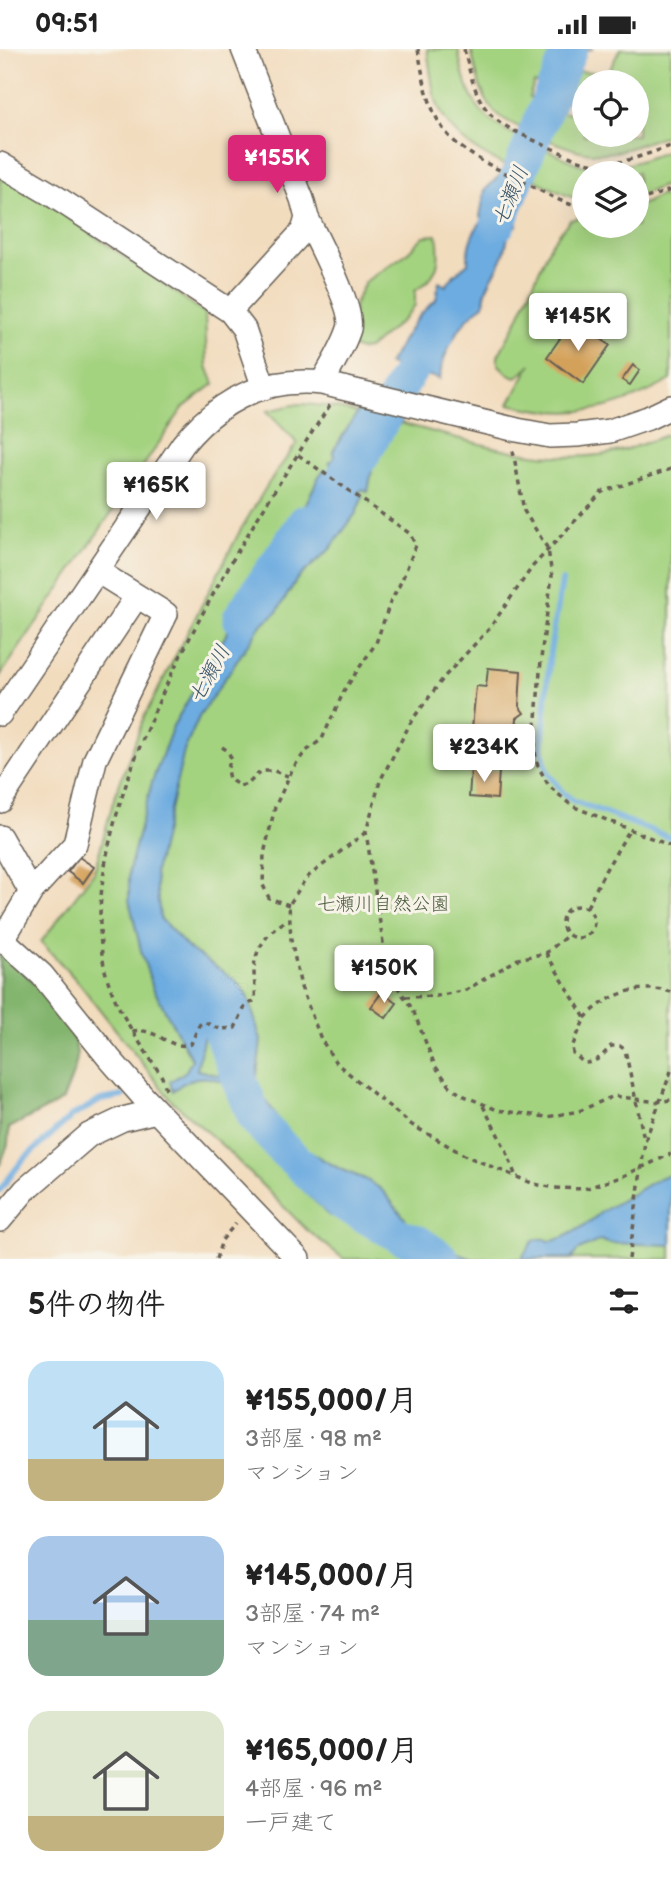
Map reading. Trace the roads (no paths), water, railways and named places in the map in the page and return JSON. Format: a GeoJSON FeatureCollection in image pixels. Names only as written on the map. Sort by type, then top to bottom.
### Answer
{"type":"FeatureCollection","features":[{"type":"Feature","properties":{"kind":"street"},"geometry":{"type":"LineString","coordinates":[[243,49],[307,218],[346,303],[349,330],[327,393]]}},
{"type":"Feature","properties":{"kind":"street"},"geometry":{"type":"LineString","coordinates":[[0,164],[73,207],[230,311],[244,329],[264,388]]}},
{"type":"Feature","properties":{"kind":"street"},"geometry":{"type":"LineString","coordinates":[[230,311],[303,231],[307,218]]}},
{"type":"Feature","properties":{"kind":"street"},"geometry":{"type":"LineString","coordinates":[[0,714],[183,443],[198,426],[227,403],[264,388],[292,382],[327,393],[355,390],[494,425],[550,436],[577,436],[628,425],[671,407]]}},
{"type":"Feature","properties":{"kind":"street"},"geometry":{"type":"LineString","coordinates":[[97,571],[166,614],[95,760],[75,844],[31,892],[1,938],[48,981],[109,1058],[163,1105],[249,1209],[298,1259]]}},
{"type":"Feature","properties":{"kind":"street"},"geometry":{"type":"LineString","coordinates":[[0,801],[137,596]]}},
{"type":"Feature","properties":{"kind":"street"},"geometry":{"type":"LineString","coordinates":[[0,837],[31,892]]}},
{"type":"Feature","properties":{"kind":"street"},"geometry":{"type":"LineString","coordinates":[[0,1220],[25,1190],[89,1135],[122,1119],[163,1105]]}},
{"type":"Feature","properties":{"kind":"water"},"geometry":{"type":"Polygon","coordinates":[[[555,49],[593,49],[585,50],[576,70],[572,70],[572,79],[565,95],[541,86],[555,49]]]}},
{"type":"Feature","properties":{"kind":"water"},"geometry":{"type":"Polygon","coordinates":[[[500,175],[528,187],[516,202],[517,226],[511,227],[504,254],[488,284],[484,305],[454,337],[444,359],[440,379],[388,364],[415,321],[436,300],[439,282],[446,286],[468,263],[471,240],[483,220],[480,216],[485,190],[500,175]]]}},
{"type":"Feature","properties":{"kind":"water"},"geometry":{"type":"Polygon","coordinates":[[[361,407],[373,410],[360,440],[364,443],[394,423],[397,416],[403,418],[376,447],[368,492],[363,489],[359,492],[363,496],[356,513],[330,549],[297,579],[277,612],[261,625],[199,717],[184,751],[155,872],[160,918],[188,948],[234,979],[248,997],[261,1040],[256,1084],[260,1095],[266,1100],[293,1143],[381,1189],[412,1227],[432,1233],[454,1252],[473,1259],[421,1259],[386,1240],[375,1241],[360,1221],[354,1203],[333,1183],[316,1174],[312,1175],[312,1186],[331,1217],[277,1164],[257,1128],[244,1089],[216,1079],[199,1078],[182,1084],[173,1091],[170,1082],[186,1071],[192,1060],[153,988],[129,900],[129,870],[152,782],[173,726],[238,614],[281,557],[319,476],[324,470],[332,472],[334,467],[329,463],[334,458],[333,451],[361,407]],[[208,1029],[203,1039],[197,1070],[241,1081],[239,1052],[223,1029],[208,1029]]]}},
{"type":"Feature","properties":{"kind":"water"},"geometry":{"type":"Polygon","coordinates":[[[671,1175],[671,1245],[608,1243],[600,1240],[577,1251],[572,1258],[521,1259],[533,1241],[550,1241],[569,1235],[661,1177],[671,1175]]]}},
{"type":"Feature","properties":{"kind":"waterway","name":"七瀬川"},"geometry":{"type":"LineString","coordinates":[[498,224],[570,49]]}},
{"type":"Feature","properties":{"kind":"waterway","name":"七瀬川"},"geometry":{"type":"LineString","coordinates":[[343,477],[362,456],[410,371],[437,334]]}},
{"type":"Feature","properties":{"kind":"waterway","name":"七瀬川"},"geometry":{"type":"LineString","coordinates":[[240,618],[305,522]]}},
{"type":"Feature","properties":{"kind":"waterway"},"geometry":{"type":"LineString","coordinates":[[562,581],[550,651],[542,748],[547,772],[563,793],[574,801],[671,838]]}},
{"type":"Feature","properties":{"kind":"waterway","name":"七瀬川"},"geometry":{"type":"LineString","coordinates":[[193,989],[212,1011],[255,1118],[284,1150],[341,1202],[402,1237],[417,1242],[442,1259]]}},
{"type":"Feature","properties":{"kind":"waterway"},"geometry":{"type":"LineString","coordinates":[[0,1190],[22,1161],[72,1116],[101,1100],[123,1096]]}},
{"type":"Feature","properties":{"kind":"park label","name":"七瀬川自然公園"},"geometry":{"type":"Point","coordinates":[383,903]}}]}
